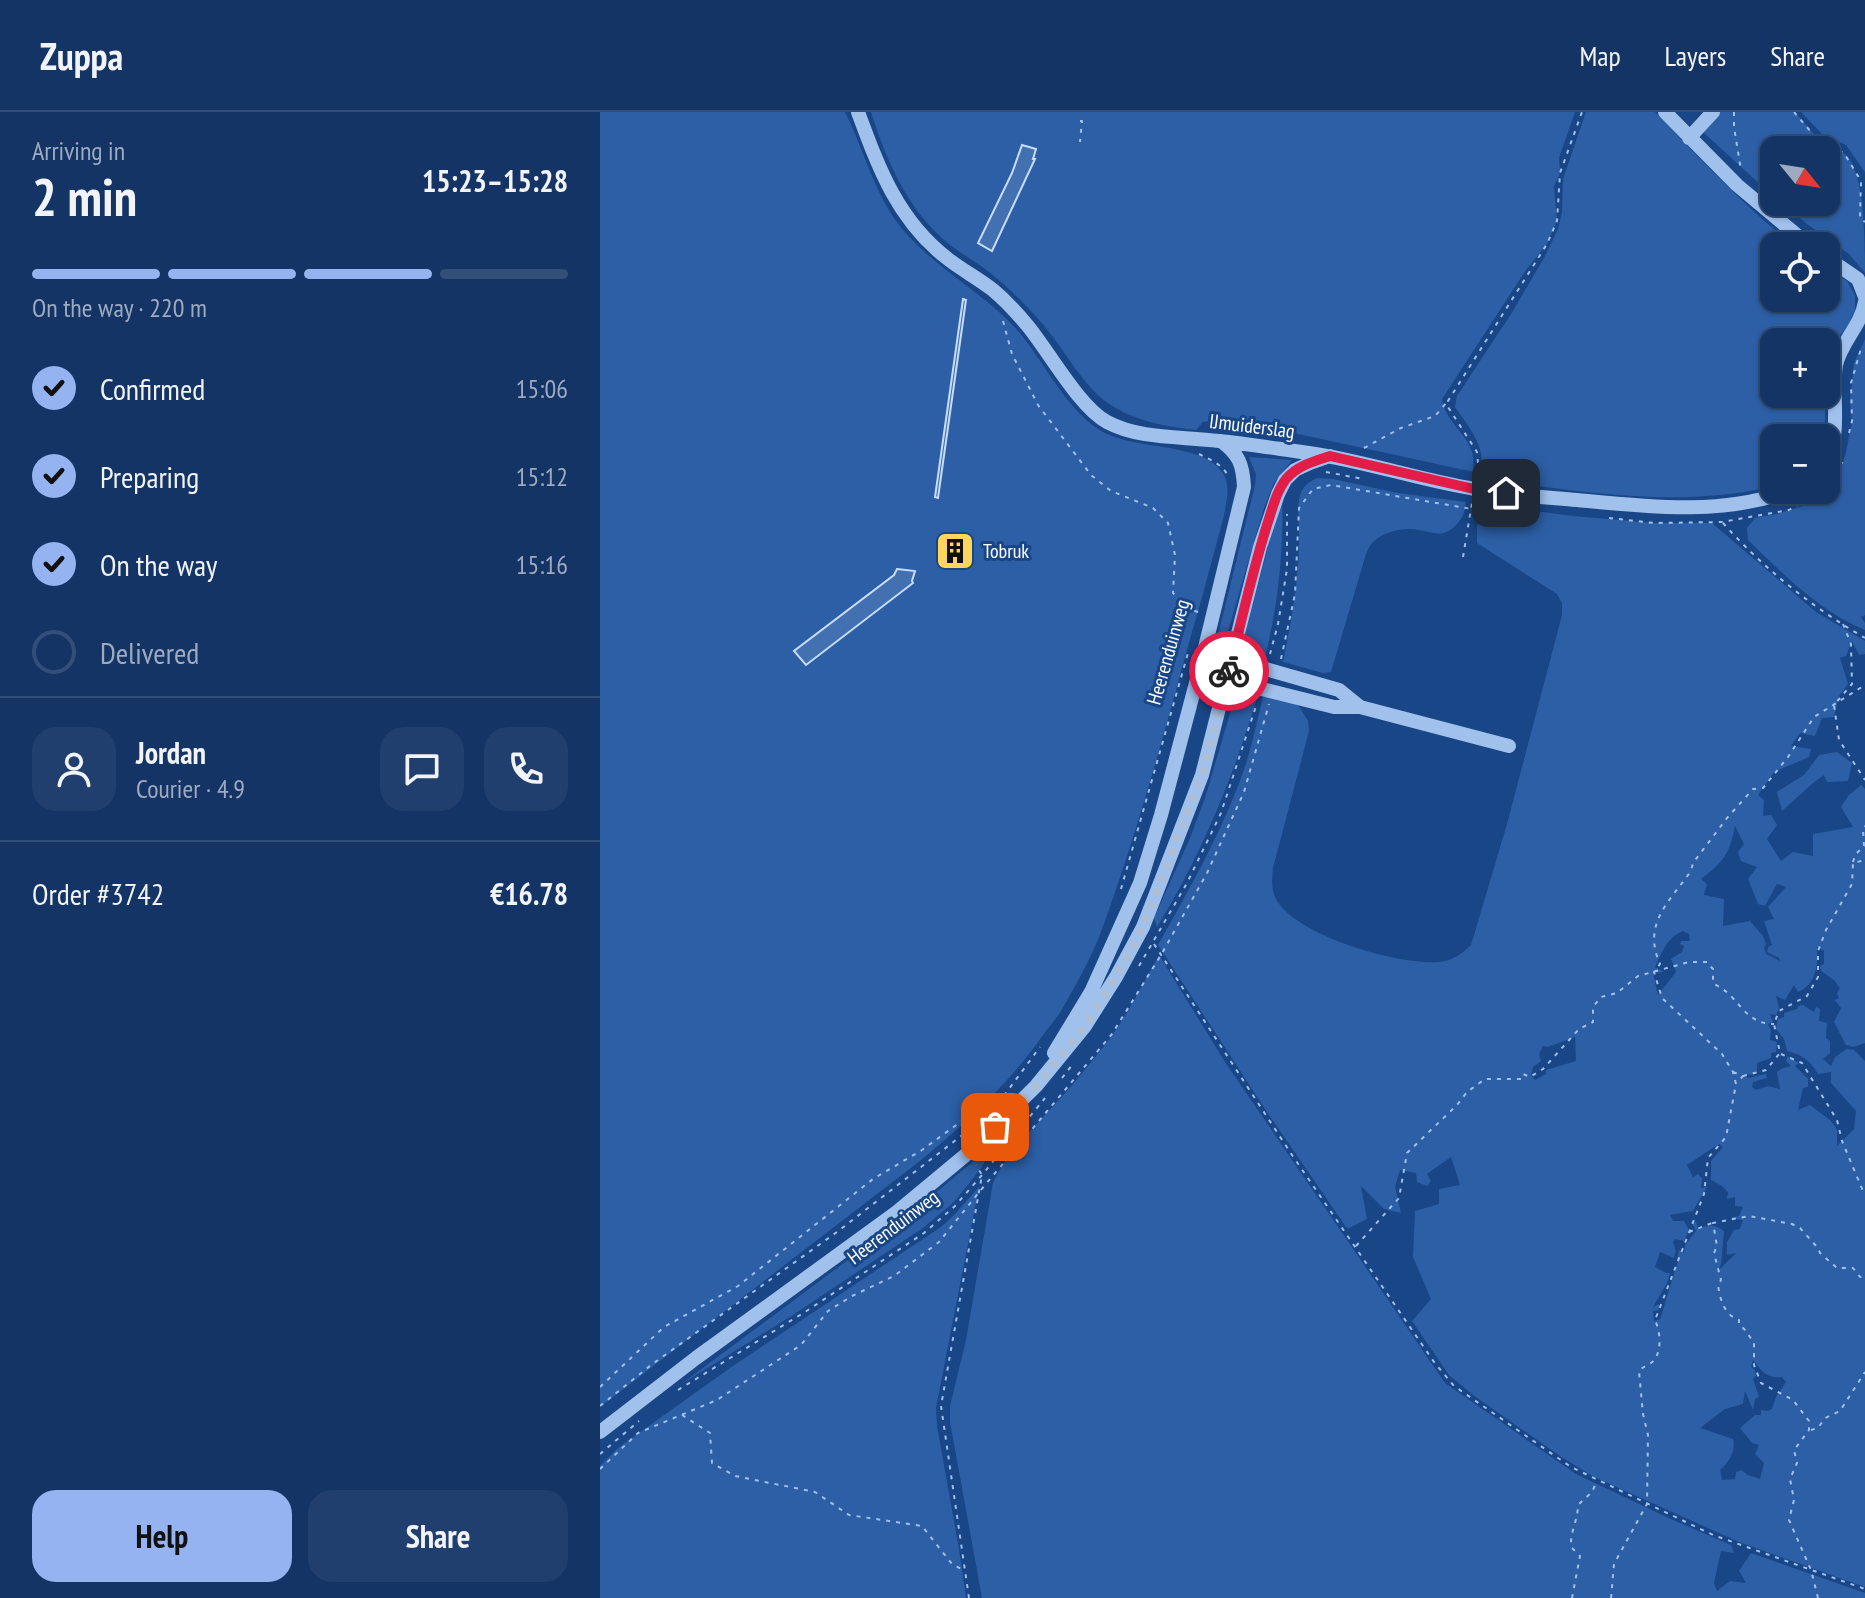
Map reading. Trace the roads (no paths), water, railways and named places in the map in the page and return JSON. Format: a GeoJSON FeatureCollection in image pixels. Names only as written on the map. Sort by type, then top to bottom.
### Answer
{"type":"FeatureCollection","features":[{"type":"Feature","properties":{"kind":"street","name":"IJmuiderslag"},"geometry":{"type":"LineString","coordinates":[[858,112],[892,195],[921,235],[1009,305],[1086,405],[1105,421],[1129,431],[1152,435],[1330,456],[1474,489],[1646,507],[1709,508],[1760,500]]}},
{"type":"Feature","properties":{"kind":"street"},"geometry":{"type":"LineString","coordinates":[[1665,112],[1746,193],[1793,232]]}},
{"type":"Feature","properties":{"kind":"street"},"geometry":{"type":"LineString","coordinates":[[1689,138],[1713,112]]}},
{"type":"Feature","properties":{"kind":"street"},"geometry":{"type":"LineString","coordinates":[[1834,424],[1836,365],[1861,316],[1865,300],[1863,288],[1854,275],[1840,266]]}},
{"type":"Feature","properties":{"kind":"street","name":"Heerenduinweg"},"geometry":{"type":"LineString","coordinates":[[995,1127],[1058,1047],[1091,992],[1123,924],[1152,848],[1244,487],[1241,462],[1233,449],[1221,441]]}},
{"type":"Feature","properties":{"kind":"street","name":"Heerenduinweg"},"geometry":{"type":"LineString","coordinates":[[600,1432],[897,1212],[968,1153],[1036,1086],[1085,1026],[1143,927],[1202,775],[1260,547],[1278,494],[1295,470],[1330,456]]}},
{"type":"Feature","properties":{"kind":"street"},"geometry":{"type":"LineString","coordinates":[[1201,664],[1231,659],[1339,690],[1360,707]]}},
{"type":"Feature","properties":{"kind":"street"},"geometry":{"type":"LineString","coordinates":[[1201,664],[1226,680],[1334,707],[1360,707],[1509,746]]}},
{"type":"Feature","properties":{"kind":"place","name":"Tobruk"},"geometry":{"type":"Point","coordinates":[955,551]}}]}
